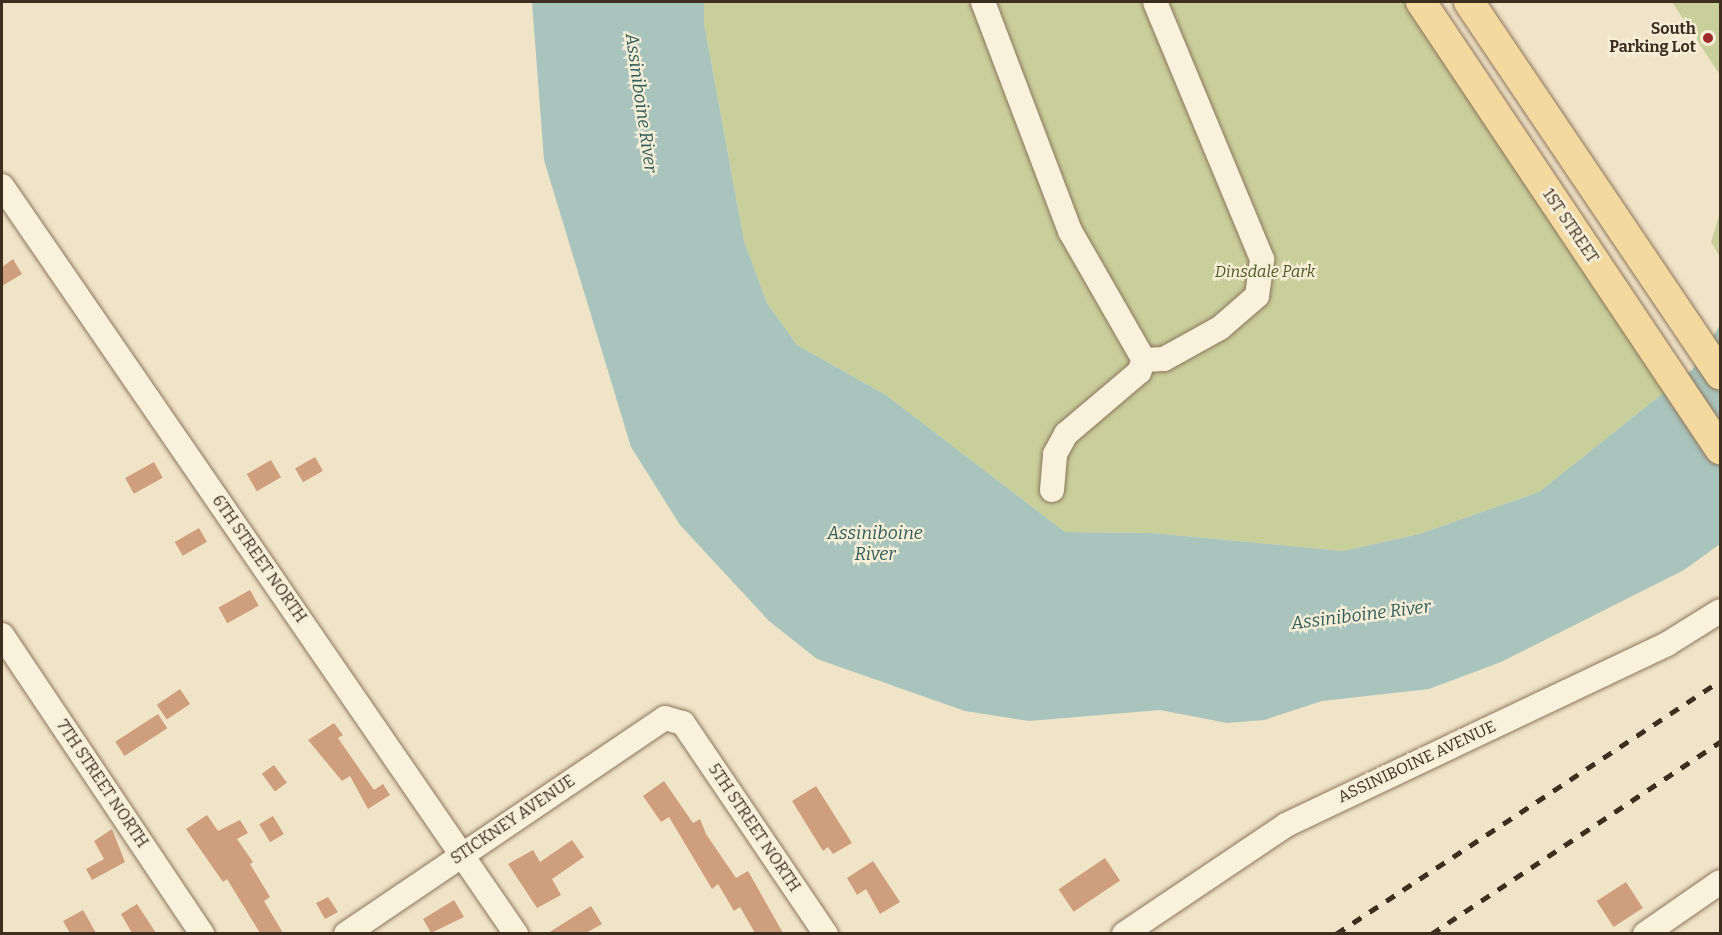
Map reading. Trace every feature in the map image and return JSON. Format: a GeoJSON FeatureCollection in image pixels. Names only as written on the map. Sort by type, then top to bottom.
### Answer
{"type":"FeatureCollection","features":[{"type":"Feature","properties":{"kind":"main road","name":"1ST STREET"},"geometry":{"type":"LineString","coordinates":[[1421,2],[1720,449]]}},
{"type":"Feature","properties":{"kind":"main road"},"geometry":{"type":"LineString","coordinates":[[1469,2],[1720,374]]}},
{"type":"Feature","properties":{"kind":"street"},"geometry":{"type":"LineString","coordinates":[[983,2],[1070,231],[1144,360]]}},
{"type":"Feature","properties":{"kind":"street"},"geometry":{"type":"LineString","coordinates":[[1144,360],[1164,359],[1227,321],[1257,296],[1262,259],[1155,2]]}},
{"type":"Feature","properties":{"kind":"street","name":"6TH STREET NORTH"},"geometry":{"type":"LineString","coordinates":[[2,186],[516,933]]}},
{"type":"Feature","properties":{"kind":"street"},"geometry":{"type":"LineString","coordinates":[[1052,490],[1055,454],[1066,434],[1139,372],[1144,360]]}},
{"type":"Feature","properties":{"kind":"street","name":"ASSINIBOINE AVENUE"},"geometry":{"type":"LineString","coordinates":[[1124,933],[1286,825],[1667,644],[1720,611]]}},
{"type":"Feature","properties":{"kind":"street","name":"7TH STREET NORTH"},"geometry":{"type":"LineString","coordinates":[[2,635],[202,933]]}},
{"type":"Feature","properties":{"kind":"street","name":"STICKNEY AVENUE"},"geometry":{"type":"LineString","coordinates":[[346,933],[665,718],[683,723]]}},
{"type":"Feature","properties":{"kind":"street","name":"5TH STREET NORTH"},"geometry":{"type":"LineString","coordinates":[[683,723],[826,933]]}},
{"type":"Feature","properties":{"kind":"street"},"geometry":{"type":"LineString","coordinates":[[1645,933],[1719,887]]}},
{"type":"Feature","properties":{"kind":"green space","name":"Dinsdale Park"},"geometry":{"type":"Polygon","coordinates":[[[704,2],[1415,2],[1672,386],[1539,492],[1419,534],[1343,551],[1152,533],[1065,532],[886,395],[797,345],[767,303],[744,241],[704,23],[704,2]]]}},
{"type":"Feature","properties":{"kind":"green space","name":"South Parking Lot"},"geometry":{"type":"Polygon","coordinates":[[[1672,2],[1720,2],[1720,75],[1672,2]]]}},
{"type":"Feature","properties":{"kind":"green space"},"geometry":{"type":"Polygon","coordinates":[[[1720,213],[1720,257],[1711,242],[1720,213]]]}},
{"type":"Feature","properties":{"kind":"water","name":"Assiniboine River"},"geometry":{"type":"Polygon","coordinates":[[[532,2],[704,2],[704,23],[744,241],[767,303],[797,345],[886,395],[1065,532],[1152,533],[1343,551],[1419,534],[1539,492],[1692,370],[1720,325],[1720,544],[1684,570],[1501,662],[1429,689],[1322,701],[1264,720],[1227,723],[1160,710],[1029,721],[965,711],[817,659],[769,621],[680,525],[631,447],[544,160],[532,2]]]}},
{"type":"Feature","properties":{"kind":"building"},"geometry":{"type":"Polygon","coordinates":[[[13,259],[22,274],[2,286],[2,267],[13,259]]]}},
{"type":"Feature","properties":{"kind":"building"},"geometry":{"type":"Polygon","coordinates":[[[315,457],[323,471],[303,482],[295,468],[315,457]]]}},
{"type":"Feature","properties":{"kind":"building"},"geometry":{"type":"Polygon","coordinates":[[[271,460],[281,477],[257,491],[247,474],[271,460]]]}},
{"type":"Feature","properties":{"kind":"building"},"geometry":{"type":"Polygon","coordinates":[[[154,462],[163,478],[134,494],[125,478],[154,462]]]}},
{"type":"Feature","properties":{"kind":"building"},"geometry":{"type":"Polygon","coordinates":[[[199,528],[207,542],[183,556],[175,542],[199,528]]]}},
{"type":"Feature","properties":{"kind":"building"},"geometry":{"type":"Polygon","coordinates":[[[250,590],[259,606],[227,623],[219,607],[250,590]]]}},
{"type":"Feature","properties":{"kind":"building"},"geometry":{"type":"Polygon","coordinates":[[[180,689],[190,704],[167,720],[157,705],[180,689]]]}},
{"type":"Feature","properties":{"kind":"building"},"geometry":{"type":"Polygon","coordinates":[[[158,714],[167,728],[124,756],[115,742],[158,714]]]}},
{"type":"Feature","properties":{"kind":"building"},"geometry":{"type":"Polygon","coordinates":[[[334,723],[343,735],[338,738],[374,790],[383,784],[390,795],[368,809],[350,776],[342,781],[308,740],[334,723]]]}},
{"type":"Feature","properties":{"kind":"building"},"geometry":{"type":"Polygon","coordinates":[[[274,765],[287,783],[275,792],[262,774],[274,765]]]}},
{"type":"Feature","properties":{"kind":"building"},"geometry":{"type":"Polygon","coordinates":[[[664,781],[693,823],[700,819],[706,834],[736,878],[748,871],[783,933],[755,933],[740,907],[734,911],[718,884],[712,889],[669,817],[661,822],[643,796],[664,781]]]}},
{"type":"Feature","properties":{"kind":"building"},"geometry":{"type":"Polygon","coordinates":[[[816,786],[852,843],[833,854],[828,847],[823,851],[792,801],[816,786]]]}},
{"type":"Feature","properties":{"kind":"building"},"geometry":{"type":"Polygon","coordinates":[[[207,815],[218,831],[240,820],[248,833],[237,839],[253,862],[250,864],[270,897],[264,901],[283,933],[260,933],[227,879],[223,882],[186,829],[207,815]]]}},
{"type":"Feature","properties":{"kind":"building"},"geometry":{"type":"Polygon","coordinates":[[[273,816],[284,834],[270,842],[259,824],[273,816]]]}},
{"type":"Feature","properties":{"kind":"building"},"geometry":{"type":"Polygon","coordinates":[[[112,829],[125,862],[92,880],[86,869],[104,859],[94,841],[112,829]]]}},
{"type":"Feature","properties":{"kind":"building"},"geometry":{"type":"Polygon","coordinates":[[[572,840],[584,857],[552,879],[561,895],[537,908],[508,864],[533,850],[540,862],[572,840]]]}},
{"type":"Feature","properties":{"kind":"building"},"geometry":{"type":"Polygon","coordinates":[[[1105,858],[1120,880],[1074,912],[1059,889],[1105,858]]]}},
{"type":"Feature","properties":{"kind":"building"},"geometry":{"type":"Polygon","coordinates":[[[873,861],[900,902],[880,914],[866,889],[857,895],[847,878],[873,861]]]}},
{"type":"Feature","properties":{"kind":"building"},"geometry":{"type":"Polygon","coordinates":[[[1626,882],[1643,908],[1614,927],[1597,901],[1626,882]]]}},
{"type":"Feature","properties":{"kind":"building"},"geometry":{"type":"Polygon","coordinates":[[[328,897],[338,912],[325,919],[316,903],[328,897]]]}},
{"type":"Feature","properties":{"kind":"building"},"geometry":{"type":"Polygon","coordinates":[[[454,900],[464,917],[431,933],[423,919],[454,900]]]}},
{"type":"Feature","properties":{"kind":"building"},"geometry":{"type":"Polygon","coordinates":[[[137,904],[156,933],[132,933],[121,914],[137,904]]]}},
{"type":"Feature","properties":{"kind":"building"},"geometry":{"type":"Polygon","coordinates":[[[591,906],[602,924],[586,933],[548,933],[591,906]]]}},
{"type":"Feature","properties":{"kind":"building"},"geometry":{"type":"Polygon","coordinates":[[[83,910],[96,933],[70,933],[63,921],[83,910]]]}},
{"type":"Feature","properties":{"kind":"railway"},"geometry":{"type":"LineString","coordinates":[[1336,934],[1720,681]]}},
{"type":"Feature","properties":{"kind":"railway"},"geometry":{"type":"LineString","coordinates":[[1431,934],[1720,742]]}},
{"type":"Feature","properties":{"kind":"place","name":"South Parking Lot"},"geometry":{"type":"Point","coordinates":[1708,38]}}]}
